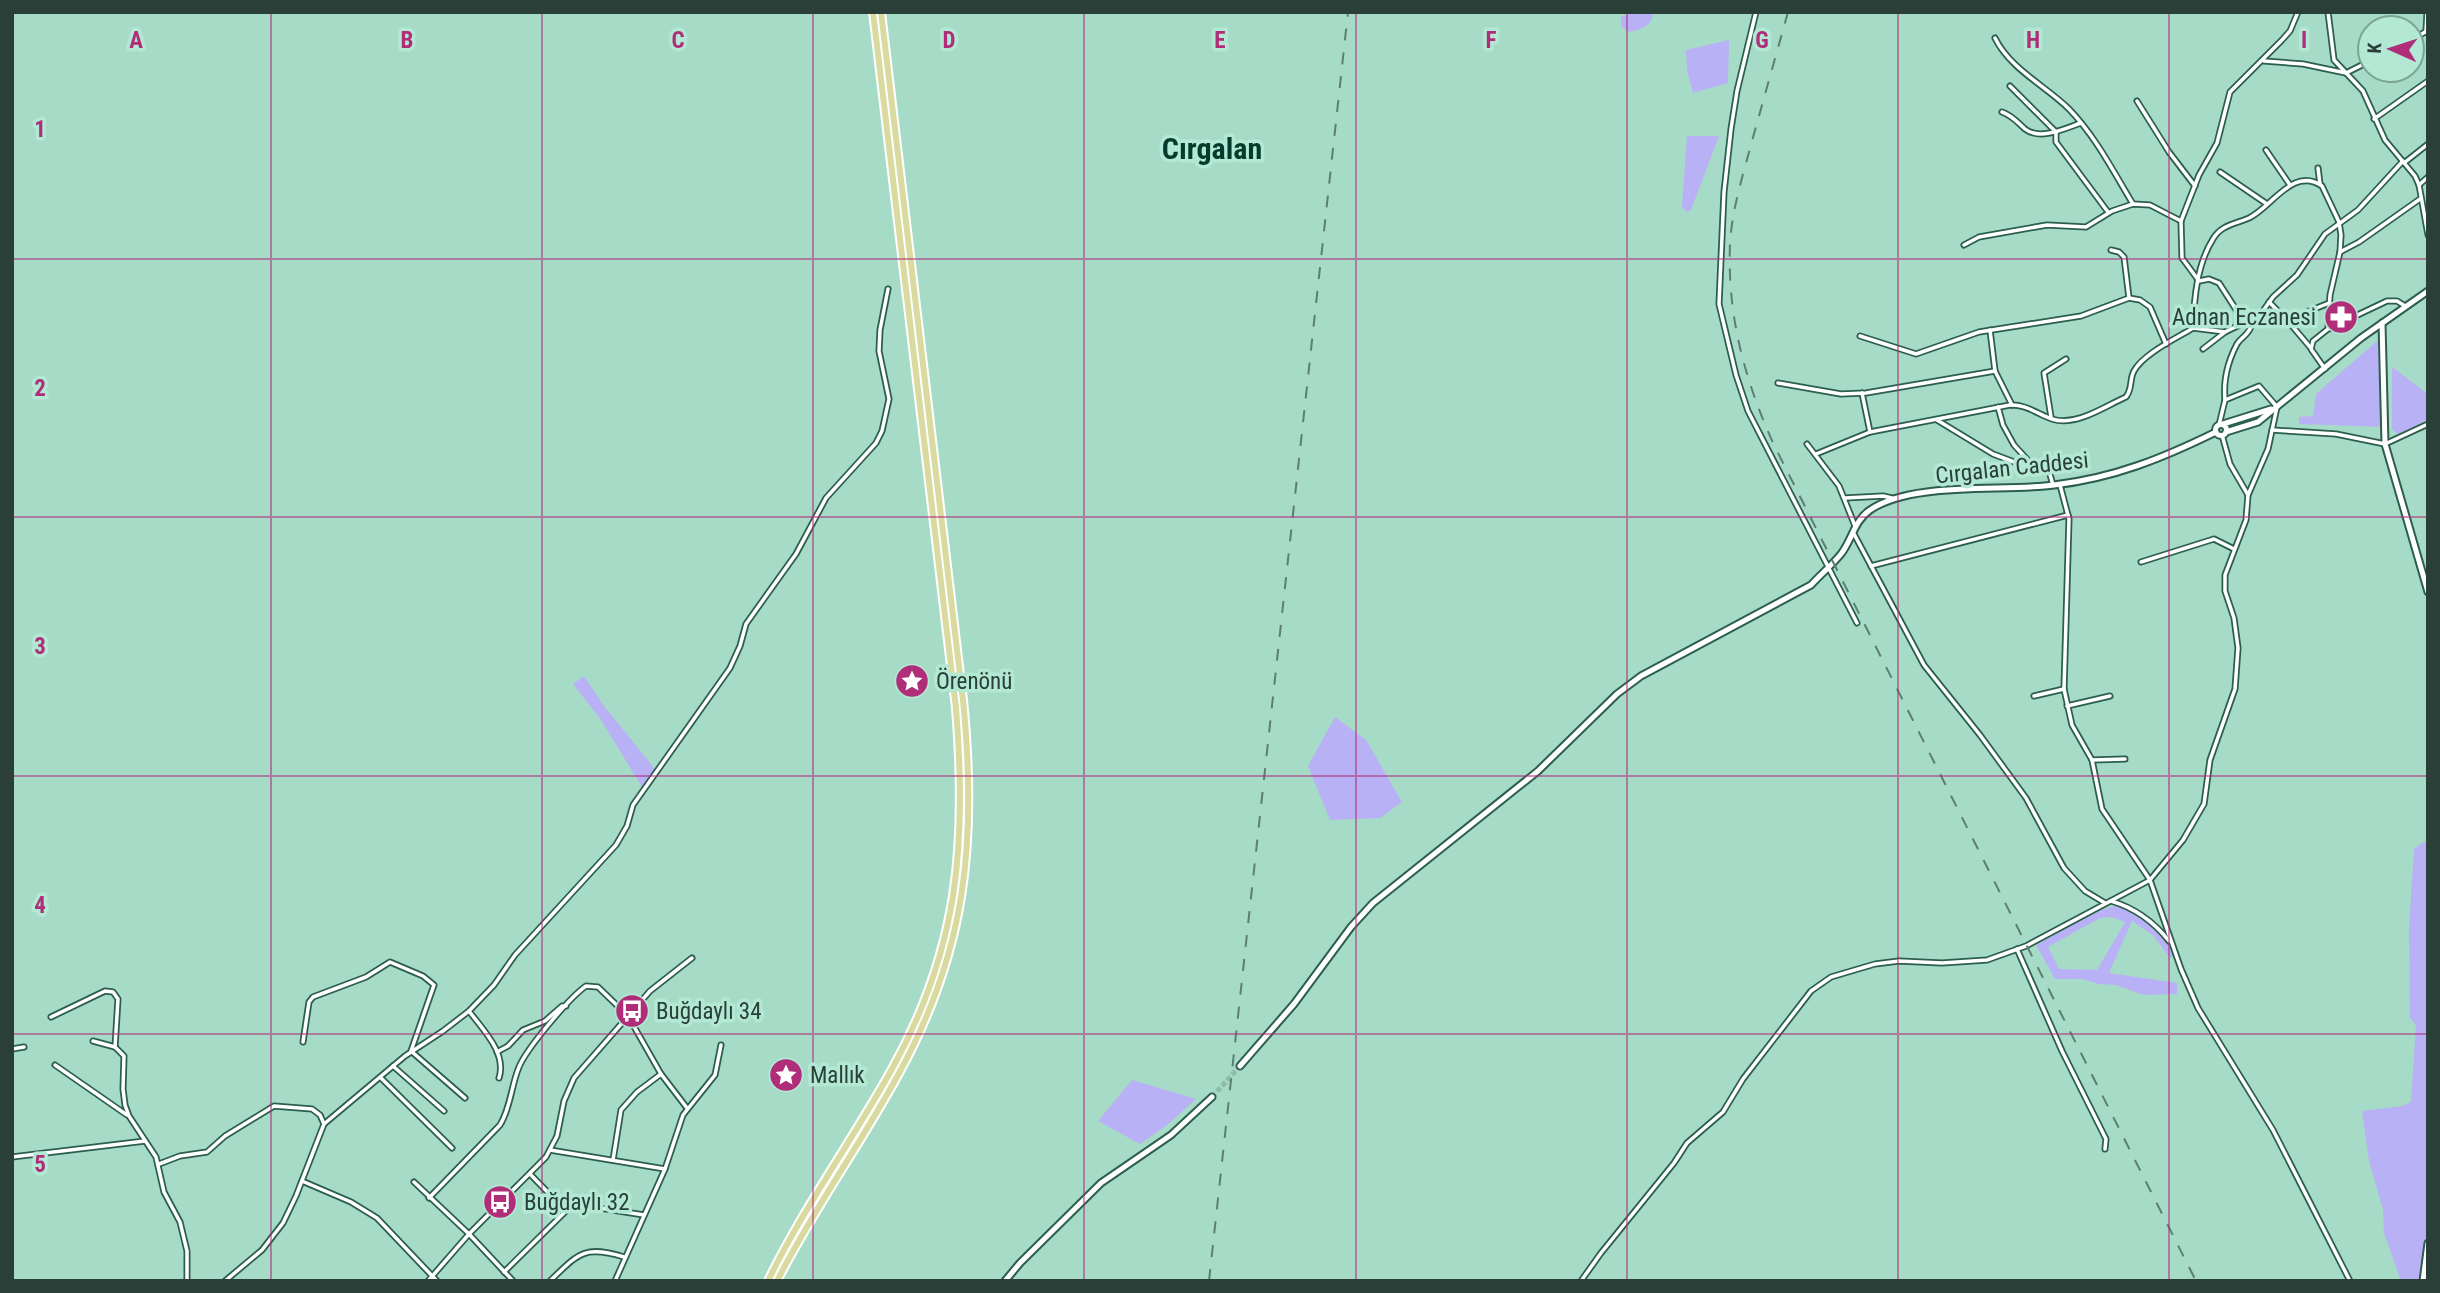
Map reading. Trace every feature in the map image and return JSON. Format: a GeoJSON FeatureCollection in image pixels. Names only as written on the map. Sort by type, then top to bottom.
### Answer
{"type":"FeatureCollection","features":[{"type":"Feature","properties":{"kind":"highway"},"geometry":{"type":"LineString","coordinates":[[768,1281],[792,1234],[892,1069],[914,1026],[933,980],[944,943],[960,848],[961,780],[956,708],[873,12]]}},
{"type":"Feature","properties":{"kind":"highway"},"geometry":{"type":"LineString","coordinates":[[777,1281],[811,1218],[894,1082],[928,1013],[945,970],[956,931],[969,834],[969,779],[964,712],[881,12]]}},
{"type":"Feature","properties":{"kind":"street"},"geometry":{"type":"LineString","coordinates":[[1756,12],[1729,138],[1719,304],[1736,375],[1748,411],[1857,623]]}},
{"type":"Feature","properties":{"kind":"street"},"geometry":{"type":"LineString","coordinates":[[2199,281],[2182,258],[2181,221],[2217,143],[2230,92],[2290,31],[2298,12]]}},
{"type":"Feature","properties":{"kind":"street"},"geometry":{"type":"LineString","coordinates":[[2328,12],[2333,57],[2363,91],[2385,140],[2419,185],[2428,235]]}},
{"type":"Feature","properties":{"kind":"street"},"geometry":{"type":"LineString","coordinates":[[2427,12],[2427,31]]}},
{"type":"Feature","properties":{"kind":"street"},"geometry":{"type":"LineString","coordinates":[[1995,38],[2006,55],[2054,95],[2081,123],[2094,139],[2133,204]]}},
{"type":"Feature","properties":{"kind":"street"},"geometry":{"type":"LineString","coordinates":[[2263,61],[2303,64],[2346,73],[2356,68]]}},
{"type":"Feature","properties":{"kind":"street"},"geometry":{"type":"LineString","coordinates":[[2374,120],[2428,81]]}},
{"type":"Feature","properties":{"kind":"street"},"geometry":{"type":"LineString","coordinates":[[2010,86],[2056,132],[2056,142],[2109,213]]}},
{"type":"Feature","properties":{"kind":"street"},"geometry":{"type":"LineString","coordinates":[[2137,102],[2195,186]]}},
{"type":"Feature","properties":{"kind":"street"},"geometry":{"type":"LineString","coordinates":[[2002,112],[2013,117],[2032,133],[2056,132],[2081,123]]}},
{"type":"Feature","properties":{"kind":"street"},"geometry":{"type":"LineString","coordinates":[[2203,349],[2225,332],[2260,316],[2269,302],[2297,275],[2325,234],[2358,210],[2403,162],[2428,144]]}},
{"type":"Feature","properties":{"kind":"street"},"geometry":{"type":"LineString","coordinates":[[2266,150],[2290,185]]}},
{"type":"Feature","properties":{"kind":"street"},"geometry":{"type":"LineString","coordinates":[[2318,168],[2320,184],[2339,222],[2340,252],[2329,303],[2328,329]]}},
{"type":"Feature","properties":{"kind":"street"},"geometry":{"type":"LineString","coordinates":[[2220,172],[2267,204]]}},
{"type":"Feature","properties":{"kind":"street"},"geometry":{"type":"LineString","coordinates":[[2419,185],[2428,177]]}},
{"type":"Feature","properties":{"kind":"street"},"geometry":{"type":"LineString","coordinates":[[2193,327],[2203,256],[2217,232],[2250,217],[2290,185],[2306,180],[2320,184]]}},
{"type":"Feature","properties":{"kind":"street"},"geometry":{"type":"LineString","coordinates":[[2340,252],[2420,199]]}},
{"type":"Feature","properties":{"kind":"street"},"geometry":{"type":"LineString","coordinates":[[1964,245],[1979,237],[2047,225],[2086,227],[2109,213],[2133,204],[2150,205],[2181,221]]}},
{"type":"Feature","properties":{"kind":"street"},"geometry":{"type":"LineString","coordinates":[[2111,250],[2124,257],[2129,298]]}},
{"type":"Feature","properties":{"kind":"street"},"geometry":{"type":"LineString","coordinates":[[2199,281],[2209,279],[2219,283],[2250,330],[2238,342],[2223,382],[2225,400],[2221,425],[2230,464],[2248,495]]}},
{"type":"Feature","properties":{"kind":"street"},"geometry":{"type":"LineString","coordinates":[[225,1281],[270,1241],[288,1213],[324,1124],[393,1066],[469,1011],[494,985],[515,955],[616,845],[627,826],[633,804],[730,668],[746,624],[796,554],[826,498],[876,443],[885,425],[889,406],[879,351],[888,289]]}},
{"type":"Feature","properties":{"kind":"street","name":"Cırgalan Caddesi"},"geometry":{"type":"LineString","coordinates":[[1826,567],[1834,562],[1869,510],[1896,499],[1938,492],[2060,485],[2144,465],[2222,433],[2258,422],[2382,323],[2428,291]]}},
{"type":"Feature","properties":{"kind":"street"},"geometry":{"type":"LineString","coordinates":[[1860,336],[1916,354],[1968,335],[2081,316],[2129,298],[2140,300],[2150,307],[2166,344]]}},
{"type":"Feature","properties":{"kind":"street"},"geometry":{"type":"LineString","coordinates":[[2311,349],[2313,341],[2328,329],[2390,301],[2397,301],[2405,306]]}},
{"type":"Feature","properties":{"kind":"street"},"geometry":{"type":"LineString","coordinates":[[2269,302],[2287,320],[2325,369]]}},
{"type":"Feature","properties":{"kind":"street"},"geometry":{"type":"LineString","coordinates":[[2287,320],[2329,303]]}},
{"type":"Feature","properties":{"kind":"street"},"geometry":{"type":"LineString","coordinates":[[2382,323],[2385,444],[2428,592]]}},
{"type":"Feature","properties":{"kind":"street"},"geometry":{"type":"LineString","coordinates":[[1816,454],[1870,432],[2012,405],[2060,420],[2077,418],[2126,397],[2131,389],[2135,368],[2193,327],[2225,332]]}},
{"type":"Feature","properties":{"kind":"street"},"geometry":{"type":"LineString","coordinates":[[1990,330],[1996,370],[2012,405]]}},
{"type":"Feature","properties":{"kind":"street"},"geometry":{"type":"LineString","coordinates":[[2052,418],[2044,373],[2066,359]]}},
{"type":"Feature","properties":{"kind":"street"},"geometry":{"type":"LineString","coordinates":[[1778,383],[1841,394],[1862,393],[1996,370]]}},
{"type":"Feature","properties":{"kind":"street"},"geometry":{"type":"LineString","coordinates":[[1581,1281],[1687,1143],[1723,1112],[1749,1071],[1811,991],[1820,984],[1838,974],[1881,963],[1987,960],[2017,949],[2150,880],[2190,832],[2202,809],[2212,752],[2233,698],[2238,670],[2235,627],[2225,581],[2247,514],[2248,495],[2268,449],[2277,407],[2259,386],[2225,400]]}},
{"type":"Feature","properties":{"kind":"street"},"geometry":{"type":"LineString","coordinates":[[1862,393],[1870,432]]}},
{"type":"Feature","properties":{"kind":"street"},"geometry":{"type":"LineString","coordinates":[[1998,407],[2003,425],[2014,445],[2035,468]]}},
{"type":"Feature","properties":{"kind":"street","name":"Cırgalan Caddesi"},"geometry":{"type":"LineString","coordinates":[[2221,425],[2277,407]]}},
{"type":"Feature","properties":{"kind":"street"},"geometry":{"type":"LineString","coordinates":[[1935,419],[1993,454],[2049,471],[2053,486]]}},
{"type":"Feature","properties":{"kind":"street"},"geometry":{"type":"LineString","coordinates":[[2272,430],[2336,434],[2385,444],[2428,424]]}},
{"type":"Feature","properties":{"kind":"street"},"geometry":{"type":"LineString","coordinates":[[2221,425],[2227,428],[2222,433]]}},
{"type":"Feature","properties":{"kind":"street"},"geometry":{"type":"LineString","coordinates":[[1807,443],[1834,478],[1845,498],[1854,529],[1871,566],[1924,665],[2026,798],[2064,868],[2085,891],[2125,906],[2144,917],[2173,946]]}},
{"type":"Feature","properties":{"kind":"street"},"geometry":{"type":"LineString","coordinates":[[2060,485],[2068,516],[2064,689],[2072,725],[2092,760],[2102,808],[2150,880],[2198,1008],[2273,1130],[2350,1281]]}},
{"type":"Feature","properties":{"kind":"street"},"geometry":{"type":"LineString","coordinates":[[1845,498],[1883,496],[1896,499]]}},
{"type":"Feature","properties":{"kind":"street"},"geometry":{"type":"LineString","coordinates":[[1871,566],[2068,516]]}},
{"type":"Feature","properties":{"kind":"street"},"geometry":{"type":"LineString","coordinates":[[2141,562],[2214,539],[2235,550]]}},
{"type":"Feature","properties":{"kind":"street"},"geometry":{"type":"LineString","coordinates":[[1240,1066],[1294,1004],[1367,909],[1538,771],[1617,694],[1661,663],[1811,585],[1826,567]]}},
{"type":"Feature","properties":{"kind":"street"},"geometry":{"type":"LineString","coordinates":[[2034,696],[2064,689]]}},
{"type":"Feature","properties":{"kind":"street"},"geometry":{"type":"LineString","coordinates":[[2067,706],[2110,696]]}},
{"type":"Feature","properties":{"kind":"street"},"geometry":{"type":"LineString","coordinates":[[2092,760],[2125,760]]}},
{"type":"Feature","properties":{"kind":"street"},"geometry":{"type":"LineString","coordinates":[[2017,949],[2062,1051],[2107,1141],[2105,1149]]}},
{"type":"Feature","properties":{"kind":"street"},"geometry":{"type":"LineString","coordinates":[[428,1281],[550,1150],[559,1129],[566,1094],[574,1077],[656,985],[692,958]]}},
{"type":"Feature","properties":{"kind":"street"},"geometry":{"type":"LineString","coordinates":[[303,1042],[311,998],[366,977],[385,963],[392,962],[423,976],[434,985],[411,1045],[411,1052]]}},
{"type":"Feature","properties":{"kind":"street"},"geometry":{"type":"LineString","coordinates":[[429,1198],[500,1125],[522,1060],[582,989],[593,985],[628,1016],[662,1074],[687,1108]]}},
{"type":"Feature","properties":{"kind":"street"},"geometry":{"type":"LineString","coordinates":[[51,1017],[105,991],[112,991],[118,999],[115,1047]]}},
{"type":"Feature","properties":{"kind":"street"},"geometry":{"type":"LineString","coordinates":[[497,1052],[508,1046],[523,1030],[545,1021],[562,1006],[566,1006]]}},
{"type":"Feature","properties":{"kind":"street"},"geometry":{"type":"LineString","coordinates":[[469,1011],[497,1052],[501,1067],[499,1078]]}},
{"type":"Feature","properties":{"kind":"street"},"geometry":{"type":"LineString","coordinates":[[93,1041],[115,1047],[125,1058],[123,1095],[129,1116],[159,1164],[164,1192],[180,1222],[188,1258],[187,1281]]}},
{"type":"Feature","properties":{"kind":"street"},"geometry":{"type":"LineString","coordinates":[[615,1281],[665,1169],[680,1122],[687,1108],[713,1079],[721,1045]]}},
{"type":"Feature","properties":{"kind":"street"},"geometry":{"type":"LineString","coordinates":[[12,1049],[24,1047]]}},
{"type":"Feature","properties":{"kind":"street"},"geometry":{"type":"LineString","coordinates":[[411,1052],[466,1098]]}},
{"type":"Feature","properties":{"kind":"street"},"geometry":{"type":"LineString","coordinates":[[55,1065],[129,1116]]}},
{"type":"Feature","properties":{"kind":"street"},"geometry":{"type":"LineString","coordinates":[[393,1066],[444,1111]]}},
{"type":"Feature","properties":{"kind":"street"},"geometry":{"type":"LineString","coordinates":[[613,1160],[621,1110],[638,1091],[662,1074]]}},
{"type":"Feature","properties":{"kind":"street"},"geometry":{"type":"LineString","coordinates":[[381,1078],[453,1148]]}},
{"type":"Feature","properties":{"kind":"street"},"geometry":{"type":"LineString","coordinates":[[1005,1281],[1101,1183],[1171,1135],[1212,1097]]}},
{"type":"Feature","properties":{"kind":"street"},"geometry":{"type":"LineString","coordinates":[[159,1164],[180,1156],[207,1152],[225,1136],[274,1106],[312,1109],[320,1115],[324,1124]]}},
{"type":"Feature","properties":{"kind":"street"},"geometry":{"type":"LineString","coordinates":[[12,1157],[145,1140]]}},
{"type":"Feature","properties":{"kind":"street"},"geometry":{"type":"LineString","coordinates":[[550,1150],[665,1169]]}},
{"type":"Feature","properties":{"kind":"street"},"geometry":{"type":"LineString","coordinates":[[530,1174],[565,1210]]}},
{"type":"Feature","properties":{"kind":"street"},"geometry":{"type":"LineString","coordinates":[[302,1181],[369,1212],[393,1232],[438,1281]]}},
{"type":"Feature","properties":{"kind":"street"},"geometry":{"type":"LineString","coordinates":[[414,1182],[469,1234],[513,1281]]}},
{"type":"Feature","properties":{"kind":"street"},"geometry":{"type":"LineString","coordinates":[[504,1272],[565,1210],[574,1206],[644,1215]]}},
{"type":"Feature","properties":{"kind":"street"},"geometry":{"type":"LineString","coordinates":[[2423,1281],[2428,1243]]}},
{"type":"Feature","properties":{"kind":"street"},"geometry":{"type":"LineString","coordinates":[[550,1281],[574,1258],[586,1252],[599,1250],[625,1257]]}},
{"type":"Feature","properties":{"kind":"shaded area"},"geometry":{"type":"Polygon","coordinates":[[[1634,12],[1653,12],[1651,21],[1645,26],[1629,32],[1621,26],[1621,17],[1634,12]]]}},
{"type":"Feature","properties":{"kind":"shaded area"},"geometry":{"type":"Polygon","coordinates":[[[1729,40],[1728,83],[1693,93],[1687,71],[1686,50],[1729,40]]]}},
{"type":"Feature","properties":{"kind":"shaded area"},"geometry":{"type":"Polygon","coordinates":[[[1687,136],[1719,136],[1691,210],[1687,212],[1682,207],[1687,136]]]}},
{"type":"Feature","properties":{"kind":"shaded area"},"geometry":{"type":"Polygon","coordinates":[[[2383,336],[2384,427],[2299,424],[2299,417],[2313,416],[2316,394],[2383,336]]]}},
{"type":"Feature","properties":{"kind":"shaded area"},"geometry":{"type":"Polygon","coordinates":[[[2392,367],[2428,394],[2428,419],[2401,434],[2392,429],[2392,367]]]}},
{"type":"Feature","properties":{"kind":"shaded area"},"geometry":{"type":"Polygon","coordinates":[[[584,676],[604,706],[655,769],[642,787],[601,720],[573,684],[584,676]]]}},
{"type":"Feature","properties":{"kind":"shaded area"},"geometry":{"type":"Polygon","coordinates":[[[1335,717],[1366,740],[1402,802],[1380,818],[1330,820],[1308,766],[1335,717]]]}},
{"type":"Feature","properties":{"kind":"shaded area"},"geometry":{"type":"Polygon","coordinates":[[[2428,839],[2428,1223],[2420,1281],[2401,1281],[2384,1233],[2383,1210],[2369,1161],[2362,1111],[2402,1106],[2411,1102],[2416,1025],[2410,1018],[2409,928],[2414,849],[2428,839]]]}},
{"type":"Feature","properties":{"kind":"shaded area"},"geometry":{"type":"Polygon","coordinates":[[[2115,906],[2143,917],[2165,938],[2175,955],[2170,958],[2153,935],[2132,921],[2109,973],[2177,983],[2177,994],[2143,995],[2116,985],[2082,979],[2055,979],[2036,945],[2097,911],[2115,906]],[[2112,917],[2100,918],[2048,947],[2059,969],[2097,970],[2125,922],[2112,917]]]}},
{"type":"Feature","properties":{"kind":"shaded area"},"geometry":{"type":"Polygon","coordinates":[[[1132,1080],[1196,1099],[1167,1125],[1140,1144],[1098,1121],[1132,1080]]]}},
{"type":"Feature","properties":{"kind":"tunnel"},"geometry":{"type":"LineString","coordinates":[[1212,1097],[1240,1066]]}},
{"type":"Feature","properties":{"kind":"railway"},"geometry":{"type":"LineString","coordinates":[[1209,1281],[1348,12]]}},
{"type":"Feature","properties":{"kind":"railway"},"geometry":{"type":"LineString","coordinates":[[1788,12],[1735,205],[1731,231],[1730,271],[1735,322],[1754,397],[1774,445],[2196,1281]]}},
{"type":"Feature","properties":{"kind":"place","name":"Adnan Eczanesi"},"geometry":{"type":"Point","coordinates":[2341,317]}},
{"type":"Feature","properties":{"kind":"place","name":"Örenönü"},"geometry":{"type":"Point","coordinates":[912,681]}},
{"type":"Feature","properties":{"kind":"place","name":"Buğdaylı 34"},"geometry":{"type":"Point","coordinates":[632,1011]}},
{"type":"Feature","properties":{"kind":"place","name":"Mallık"},"geometry":{"type":"Point","coordinates":[786,1075]}},
{"type":"Feature","properties":{"kind":"place","name":"Buğdaylı 32"},"geometry":{"type":"Point","coordinates":[500,1202]}},
{"type":"Feature","properties":{"kind":"district","name":"Cırgalan"},"geometry":{"type":"Point","coordinates":[1212,148]}}]}
